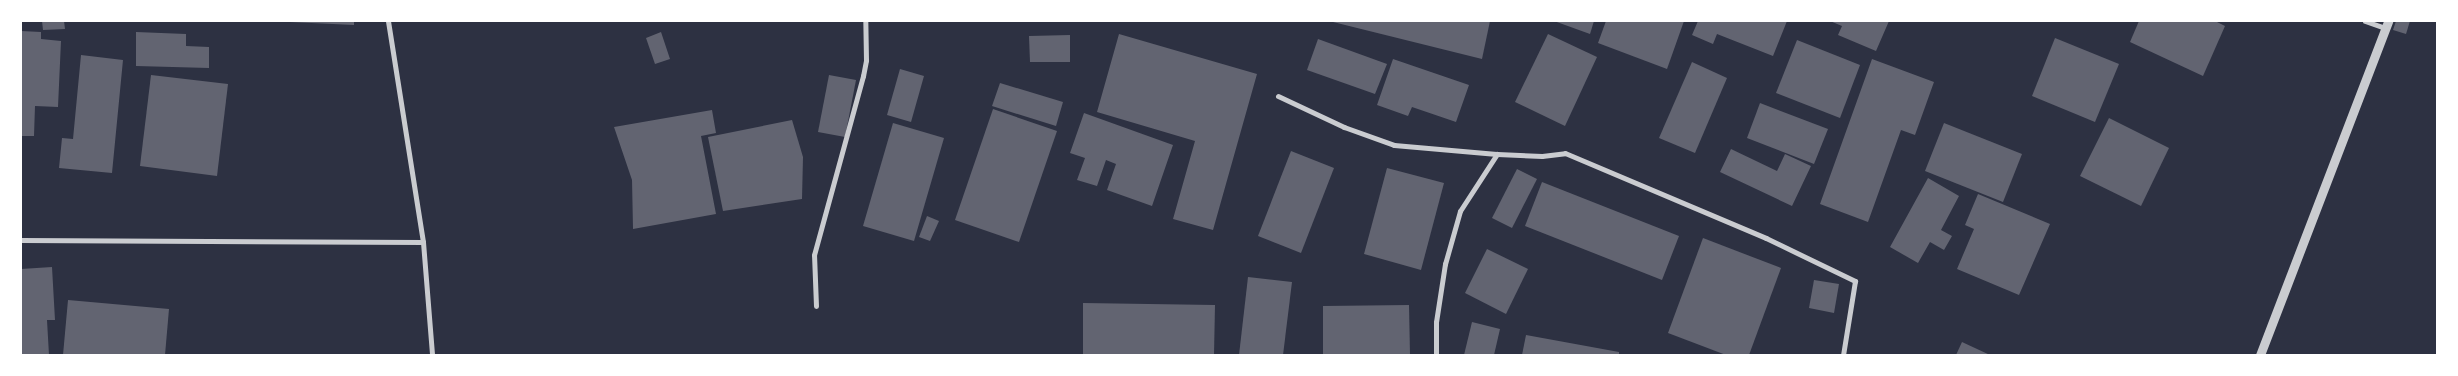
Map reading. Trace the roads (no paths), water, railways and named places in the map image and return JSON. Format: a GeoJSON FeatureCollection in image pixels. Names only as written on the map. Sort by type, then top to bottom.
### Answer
{"type":"FeatureCollection","features":[{"type":"Feature","properties":{"kind":"street"},"geometry":{"type":"LineString","coordinates":[[388,21],[423,242],[432,355]]}},
{"type":"Feature","properties":{"kind":"street"},"geometry":{"type":"LineString","coordinates":[[816,306],[814,255],[863,76],[866,60],[864,21]]}},
{"type":"Feature","properties":{"kind":"street"},"geometry":{"type":"LineString","coordinates":[[2260,355],[2387,25],[2365,21]]}},
{"type":"Feature","properties":{"kind":"street"},"geometry":{"type":"LineString","coordinates":[[1278,96],[1344,127],[1394,145],[1497,154],[1542,156],[1565,153],[1766,238],[1855,281],[1843,355]]}},
{"type":"Feature","properties":{"kind":"street"},"geometry":{"type":"LineString","coordinates":[[1436,355],[1436,322],[1446,264],[1460,211],[1497,154]]}},
{"type":"Feature","properties":{"kind":"street"},"geometry":{"type":"LineString","coordinates":[[21,240],[423,242]]}}]}
